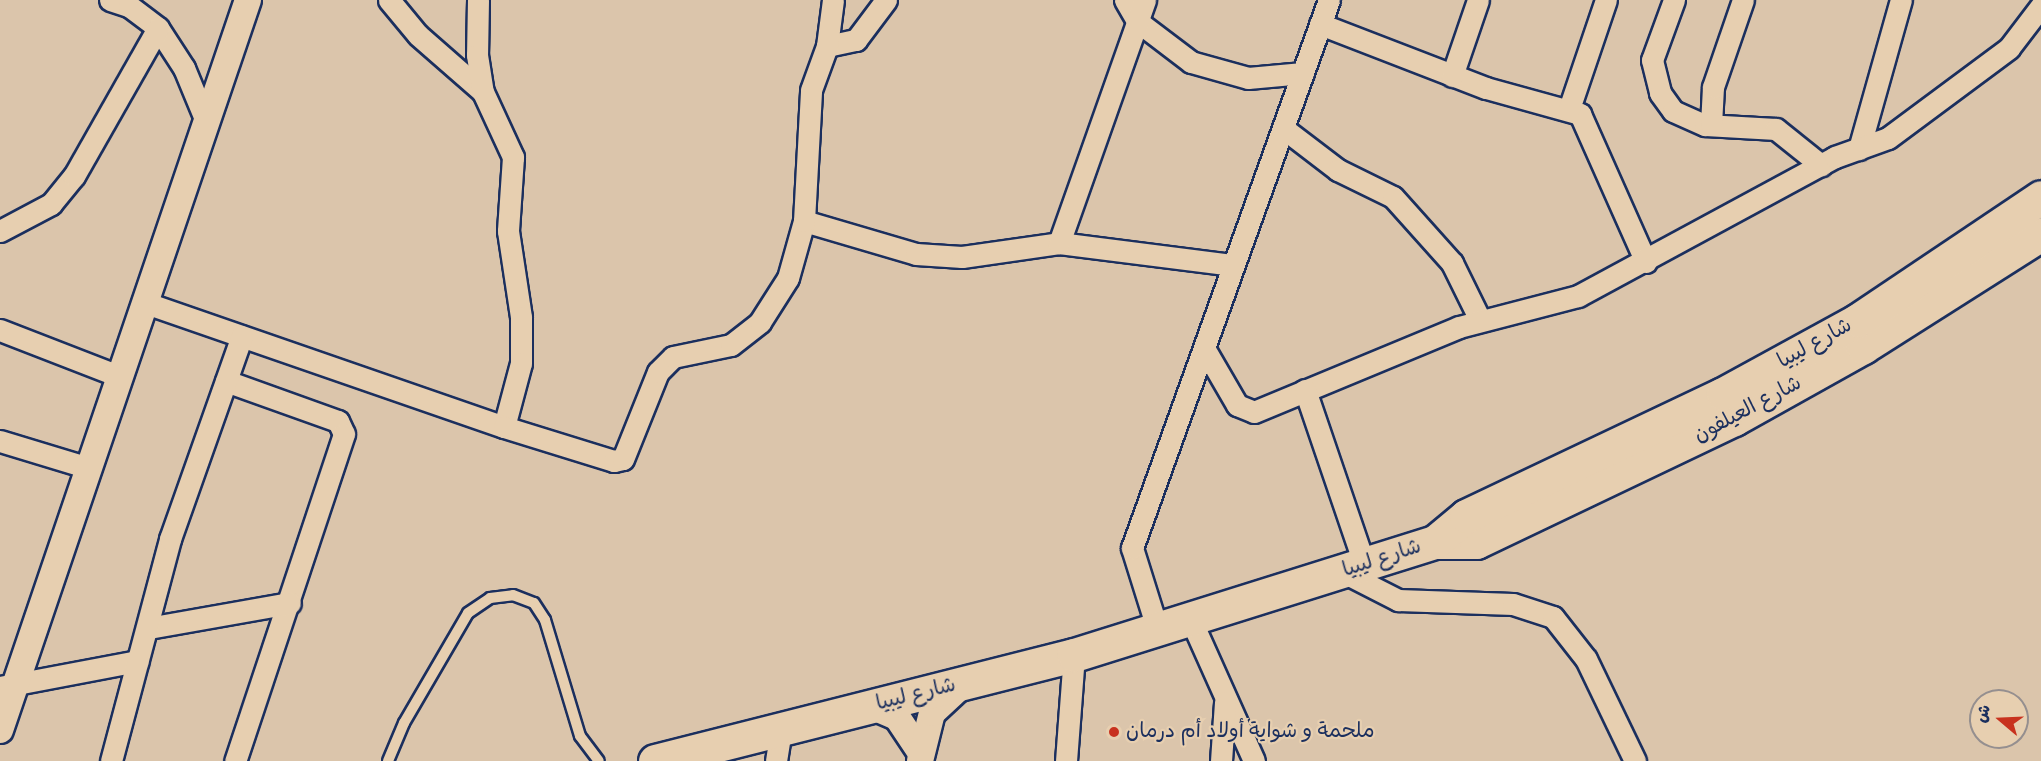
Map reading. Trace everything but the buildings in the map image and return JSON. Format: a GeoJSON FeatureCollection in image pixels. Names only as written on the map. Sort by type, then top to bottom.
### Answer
{"type":"FeatureCollection","features":[{"type":"Feature","properties":{"kind":"highway","name":"شارع ليبيا"},"geometry":{"type":"LineString","coordinates":[[655,761],[778,746],[870,706],[1074,656],[1435,542],[1466,516],[1712,399],[1858,320],[2041,197]]}},
{"type":"Feature","properties":{"kind":"highway","name":"شارع العيلفون"},"geometry":{"type":"LineString","coordinates":[[1435,542],[1476,542],[1734,419],[1863,347],[2041,234]]}},
{"type":"Feature","properties":{"kind":"street"},"geometry":{"type":"LineString","coordinates":[[110,0],[129,6],[158,28],[184,68],[206,121]]}},
{"type":"Feature","properties":{"kind":"street"},"geometry":{"type":"LineString","coordinates":[[0,730],[8,686],[121,377],[248,0]]}},
{"type":"Feature","properties":{"kind":"street"},"geometry":{"type":"LineString","coordinates":[[389,0],[418,35],[483,92]]}},
{"type":"Feature","properties":{"kind":"street"},"geometry":{"type":"LineString","coordinates":[[478,0],[477,55],[483,92],[513,157],[508,231],[521,317],[520,363],[504,427]]}},
{"type":"Feature","properties":{"kind":"street"},"geometry":{"type":"LineString","coordinates":[[146,303],[504,427],[614,461],[623,459],[658,372],[673,357],[731,345],[760,322],[788,278],[804,221],[805,132],[827,45],[833,0]]}},
{"type":"Feature","properties":{"kind":"street"},"geometry":{"type":"LineString","coordinates":[[827,45],[856,40],[886,0]]}},
{"type":"Feature","properties":{"kind":"street"},"geometry":{"type":"LineString","coordinates":[[1125,0],[1137,21],[1191,62],[1248,78],[1303,73]]}},
{"type":"Feature","properties":{"kind":"street"},"geometry":{"type":"LineString","coordinates":[[1059,243],[1144,0]]}},
{"type":"Feature","properties":{"kind":"street"},"geometry":{"type":"LineString","coordinates":[[1158,631],[1132,548],[1329,0]]}},
{"type":"Feature","properties":{"kind":"street"},"geometry":{"type":"LineString","coordinates":[[1452,76],[1478,0]]}},
{"type":"Feature","properties":{"kind":"street"},"geometry":{"type":"LineString","coordinates":[[1569,109],[1606,0]]}},
{"type":"Feature","properties":{"kind":"street"},"geometry":{"type":"LineString","coordinates":[[1674,0],[1652,60],[1653,73],[1672,111],[1711,125],[1776,129],[1821,165]]}},
{"type":"Feature","properties":{"kind":"street"},"geometry":{"type":"LineString","coordinates":[[1711,125],[1713,87],[1743,0]]}},
{"type":"Feature","properties":{"kind":"street"},"geometry":{"type":"LineString","coordinates":[[1859,149],[1901,0]]}},
{"type":"Feature","properties":{"kind":"street"},"geometry":{"type":"LineString","coordinates":[[1204,348],[1243,411],[1305,390],[1480,320],[1578,296],[1646,262],[1821,165],[1888,138],[2008,48],[2041,6]]}},
{"type":"Feature","properties":{"kind":"street"},"geometry":{"type":"LineString","coordinates":[[1320,24],[1452,76],[1569,109],[1588,125],[1646,262]]}},
{"type":"Feature","properties":{"kind":"street"},"geometry":{"type":"LineString","coordinates":[[0,231],[51,204],[74,176],[158,28]]}},
{"type":"Feature","properties":{"kind":"street"},"geometry":{"type":"LineString","coordinates":[[1283,128],[1338,170],[1393,197],[1452,263],[1480,320]]}},
{"type":"Feature","properties":{"kind":"street"},"geometry":{"type":"LineString","coordinates":[[804,221],[916,254],[962,257],[1059,243],[1234,265]]}},
{"type":"Feature","properties":{"kind":"street"},"geometry":{"type":"LineString","coordinates":[[0,330],[121,377]]}},
{"type":"Feature","properties":{"kind":"street"},"geometry":{"type":"LineString","coordinates":[[111,761],[170,539],[242,336]]}},
{"type":"Feature","properties":{"kind":"street"},"geometry":{"type":"LineString","coordinates":[[226,381],[343,427],[290,603],[235,761]]}},
{"type":"Feature","properties":{"kind":"street"},"geometry":{"type":"LineString","coordinates":[[1305,390],[1354,569],[1398,600],[1513,604],[1553,617],[1586,659],[1635,761]]}},
{"type":"Feature","properties":{"kind":"street"},"geometry":{"type":"LineString","coordinates":[[0,441],[89,468]]}},
{"type":"Feature","properties":{"kind":"street"},"geometry":{"type":"LineString","coordinates":[[148,628],[290,603]]}},
{"type":"Feature","properties":{"kind":"street"},"geometry":{"type":"LineString","coordinates":[[1191,620],[1225,701],[1254,761]]}},
{"type":"Feature","properties":{"kind":"street"},"geometry":{"type":"LineString","coordinates":[[1066,761],[1074,656]]}},
{"type":"Feature","properties":{"kind":"street"},"geometry":{"type":"LineString","coordinates":[[8,686],[138,661]]}},
{"type":"Feature","properties":{"kind":"street"},"geometry":{"type":"LineString","coordinates":[[920,757],[932,713],[964,683]]}},
{"type":"Feature","properties":{"kind":"street"},"geometry":{"type":"LineString","coordinates":[[1221,761],[1225,701]]}},
{"type":"Feature","properties":{"kind":"street"},"geometry":{"type":"LineString","coordinates":[[870,706],[897,717],[920,757]]}},
{"type":"Feature","properties":{"kind":"lane"},"geometry":{"type":"LineString","coordinates":[[388,761],[404,723],[468,613],[490,598],[513,596],[534,603],[545,621],[580,736],[599,761]]}},
{"type":"Feature","properties":{"kind":"place","name":"ملحمة و شواية أولاد أم درمان"},"geometry":{"type":"Point","coordinates":[1114,732]}}]}
